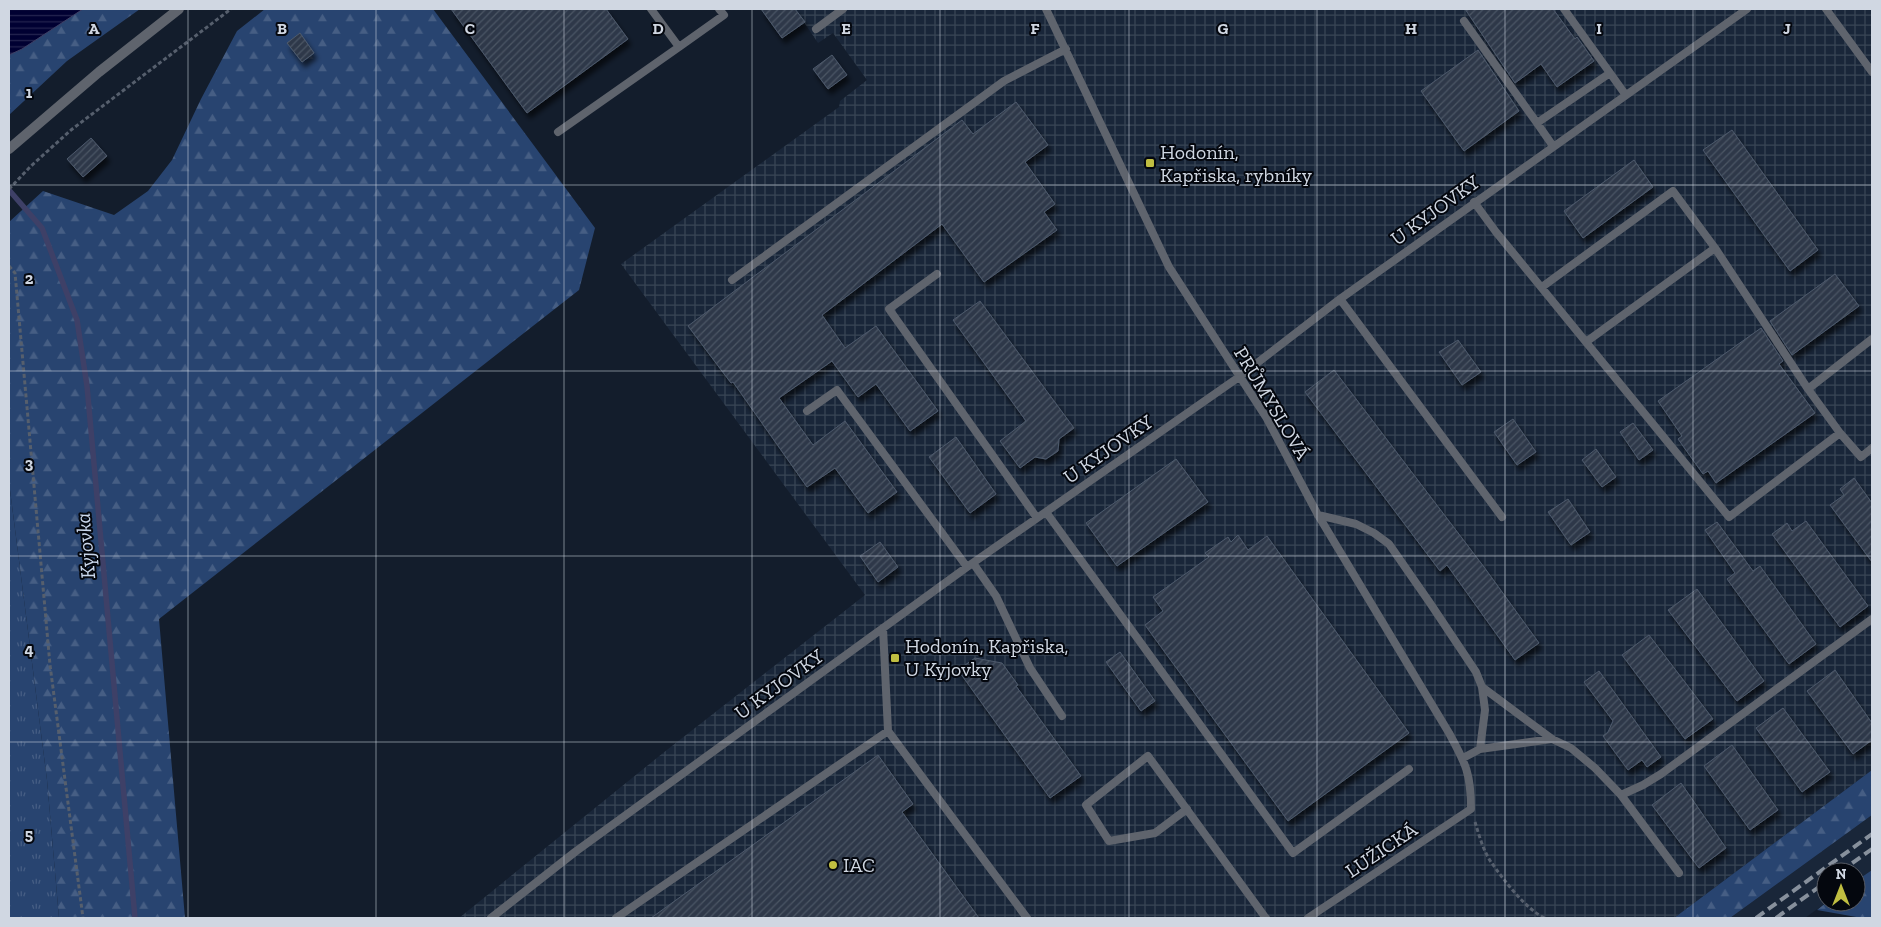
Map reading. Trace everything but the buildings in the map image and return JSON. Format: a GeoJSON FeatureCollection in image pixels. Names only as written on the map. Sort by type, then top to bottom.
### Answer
{"type":"FeatureCollection","features":[{"type":"Feature","properties":{"kind":"street"},"geometry":{"type":"LineString","coordinates":[[10,148],[99,72],[180,9]]}},
{"type":"Feature","properties":{"kind":"lane"},"geometry":{"type":"LineString","coordinates":[[651,9],[680,47]]}},
{"type":"Feature","properties":{"kind":"lane"},"geometry":{"type":"LineString","coordinates":[[558,132],[724,15],[719,9]]}},
{"type":"Feature","properties":{"kind":"lane"},"geometry":{"type":"LineString","coordinates":[[816,29],[833,12],[843,9]]}},
{"type":"Feature","properties":{"kind":"lane","name":"PRŮMYSLOVÁ"},"geometry":{"type":"LineString","coordinates":[[1046,9],[1169,267],[1266,417],[1318,515],[1463,758],[1470,776],[1472,809]]}},
{"type":"Feature","properties":{"kind":"lane"},"geometry":{"type":"LineString","coordinates":[[1564,9],[1625,94]]}},
{"type":"Feature","properties":{"kind":"lane","name":"U KYJOVKY"},"geometry":{"type":"LineString","coordinates":[[491,918],[575,852],[970,565],[1239,377],[1340,299],[1625,94],[1747,9]]}},
{"type":"Feature","properties":{"kind":"lane"},"geometry":{"type":"LineString","coordinates":[[1826,9],[1872,72]]}},
{"type":"Feature","properties":{"kind":"lane"},"geometry":{"type":"LineString","coordinates":[[1464,21],[1553,146]]}},
{"type":"Feature","properties":{"kind":"lane"},"geometry":{"type":"LineString","coordinates":[[732,280],[1004,81],[1066,49]]}},
{"type":"Feature","properties":{"kind":"lane"},"geometry":{"type":"LineString","coordinates":[[1537,124],[1610,73]]}},
{"type":"Feature","properties":{"kind":"lane"},"geometry":{"type":"LineString","coordinates":[[1542,287],[1673,191],[1715,248],[1808,389],[1840,433],[1861,457],[1872,448]]}},
{"type":"Feature","properties":{"kind":"lane"},"geometry":{"type":"LineString","coordinates":[[1474,202],[1496,232],[1729,517],[1840,433]]}},
{"type":"Feature","properties":{"kind":"lane"},"geometry":{"type":"LineString","coordinates":[[1586,342],[1715,248]]}},
{"type":"Feature","properties":{"kind":"lane"},"geometry":{"type":"LineString","coordinates":[[937,274],[889,309],[1037,518]]}},
{"type":"Feature","properties":{"kind":"lane"},"geometry":{"type":"LineString","coordinates":[[1340,299],[1502,517]]}},
{"type":"Feature","properties":{"kind":"lane"},"geometry":{"type":"LineString","coordinates":[[1808,389],[1872,339]]}},
{"type":"Feature","properties":{"kind":"lane"},"geometry":{"type":"LineString","coordinates":[[807,411],[838,390],[970,565],[996,596],[1030,668],[1062,716]]}},
{"type":"Feature","properties":{"kind":"lane"},"geometry":{"type":"LineString","coordinates":[[1046,512],[1293,853],[1409,769]]}},
{"type":"Feature","properties":{"kind":"lane"},"geometry":{"type":"LineString","coordinates":[[1318,515],[1356,524],[1374,533],[1389,544],[1476,672],[1482,687],[1485,710],[1480,749]]}},
{"type":"Feature","properties":{"kind":"lane"},"geometry":{"type":"LineString","coordinates":[[1621,795],[1661,774],[1872,620]]}},
{"type":"Feature","properties":{"kind":"lane"},"geometry":{"type":"LineString","coordinates":[[883,628],[888,731],[1026,918]]}},
{"type":"Feature","properties":{"kind":"lane"},"geometry":{"type":"LineString","coordinates":[[1482,687],[1552,739],[1571,748],[1595,768],[1621,795],[1679,872]]}},
{"type":"Feature","properties":{"kind":"lane"},"geometry":{"type":"LineString","coordinates":[[616,918],[888,731]]}},
{"type":"Feature","properties":{"kind":"lane"},"geometry":{"type":"LineString","coordinates":[[1463,758],[1480,749],[1552,739]]}},
{"type":"Feature","properties":{"kind":"lane"},"geometry":{"type":"LineString","coordinates":[[1187,809],[1155,833],[1109,841],[1086,805],[1148,756],[1187,809],[1266,918]]}},
{"type":"Feature","properties":{"kind":"lane","name":"LUŽICKÁ"},"geometry":{"type":"LineString","coordinates":[[1308,918],[1472,809]]}},
{"type":"Feature","properties":{"kind":"path"},"geometry":{"type":"LineString","coordinates":[[9,189],[71,130],[231,9]]}},
{"type":"Feature","properties":{"kind":"path"},"geometry":{"type":"LineString","coordinates":[[9,266],[15,273],[50,666],[83,918]]}},
{"type":"Feature","properties":{"kind":"path"},"geometry":{"type":"LineString","coordinates":[[1472,809],[1480,837],[1490,861],[1522,901],[1545,918]]}},
{"type":"Feature","properties":{"kind":"shaded area"},"geometry":{"type":"Polygon","coordinates":[[[9,9],[83,9],[22,49],[9,55],[9,9]]]}},
{"type":"Feature","properties":{"kind":"shaded area"},"geometry":{"type":"Polygon","coordinates":[[[795,9],[1872,9],[1872,770],[1674,918],[459,918],[663,753],[865,595],[621,264],[839,107],[840,101],[867,80],[833,33],[818,43],[795,9]]]}},
{"type":"Feature","properties":{"kind":"shaded area"},"geometry":{"type":"Polygon","coordinates":[[[1872,815],[1872,870],[1866,874],[1866,862],[1816,862],[1816,910],[1805,918],[1730,918],[1872,815]]]}},
{"type":"Feature","properties":{"kind":"green space"},"geometry":{"type":"Polygon","coordinates":[[[83,9],[140,9],[67,61],[9,115],[9,55],[22,49],[83,9]]]}},
{"type":"Feature","properties":{"kind":"green space"},"geometry":{"type":"Polygon","coordinates":[[[265,9],[433,9],[595,228],[579,290],[159,619],[185,918],[59,918],[47,780],[9,482],[9,222],[43,191],[114,215],[148,191],[172,160],[201,99],[237,31],[265,9]]]}},
{"type":"Feature","properties":{"kind":"green space"},"geometry":{"type":"Polygon","coordinates":[[[9,482],[47,780],[59,918],[9,918],[9,482]]]}},
{"type":"Feature","properties":{"kind":"green space"},"geometry":{"type":"Polygon","coordinates":[[[1872,770],[1872,815],[1730,918],[1674,918],[1872,770]]]}},
{"type":"Feature","properties":{"kind":"green space"},"geometry":{"type":"Polygon","coordinates":[[[1872,870],[1872,918],[1828,912],[1866,912],[1866,874],[1872,870]]]}},
{"type":"Feature","properties":{"kind":"waterway","name":"Kyjovka"},"geometry":{"type":"LineString","coordinates":[[9,190],[42,228],[77,320],[87,386],[135,918]]}},
{"type":"Feature","properties":{"kind":"railway"},"geometry":{"type":"LineString","coordinates":[[1756,918],[1872,834]]}},
{"type":"Feature","properties":{"kind":"railway"},"geometry":{"type":"LineString","coordinates":[[1854,862],[1872,849]]}},
{"type":"Feature","properties":{"kind":"railway"},"geometry":{"type":"LineString","coordinates":[[1776,918],[1816,889]]}},
{"type":"Feature","properties":{"kind":"place","name":"Hodonín, Kapřiska, rybníky"},"geometry":{"type":"Point","coordinates":[1150,163]}},
{"type":"Feature","properties":{"kind":"place","name":"Hodonín, Kapřiska, U Kyjovky"},"geometry":{"type":"Point","coordinates":[895,658]}},
{"type":"Feature","properties":{"kind":"place","name":"IAC"},"geometry":{"type":"Point","coordinates":[833,865]}}]}
